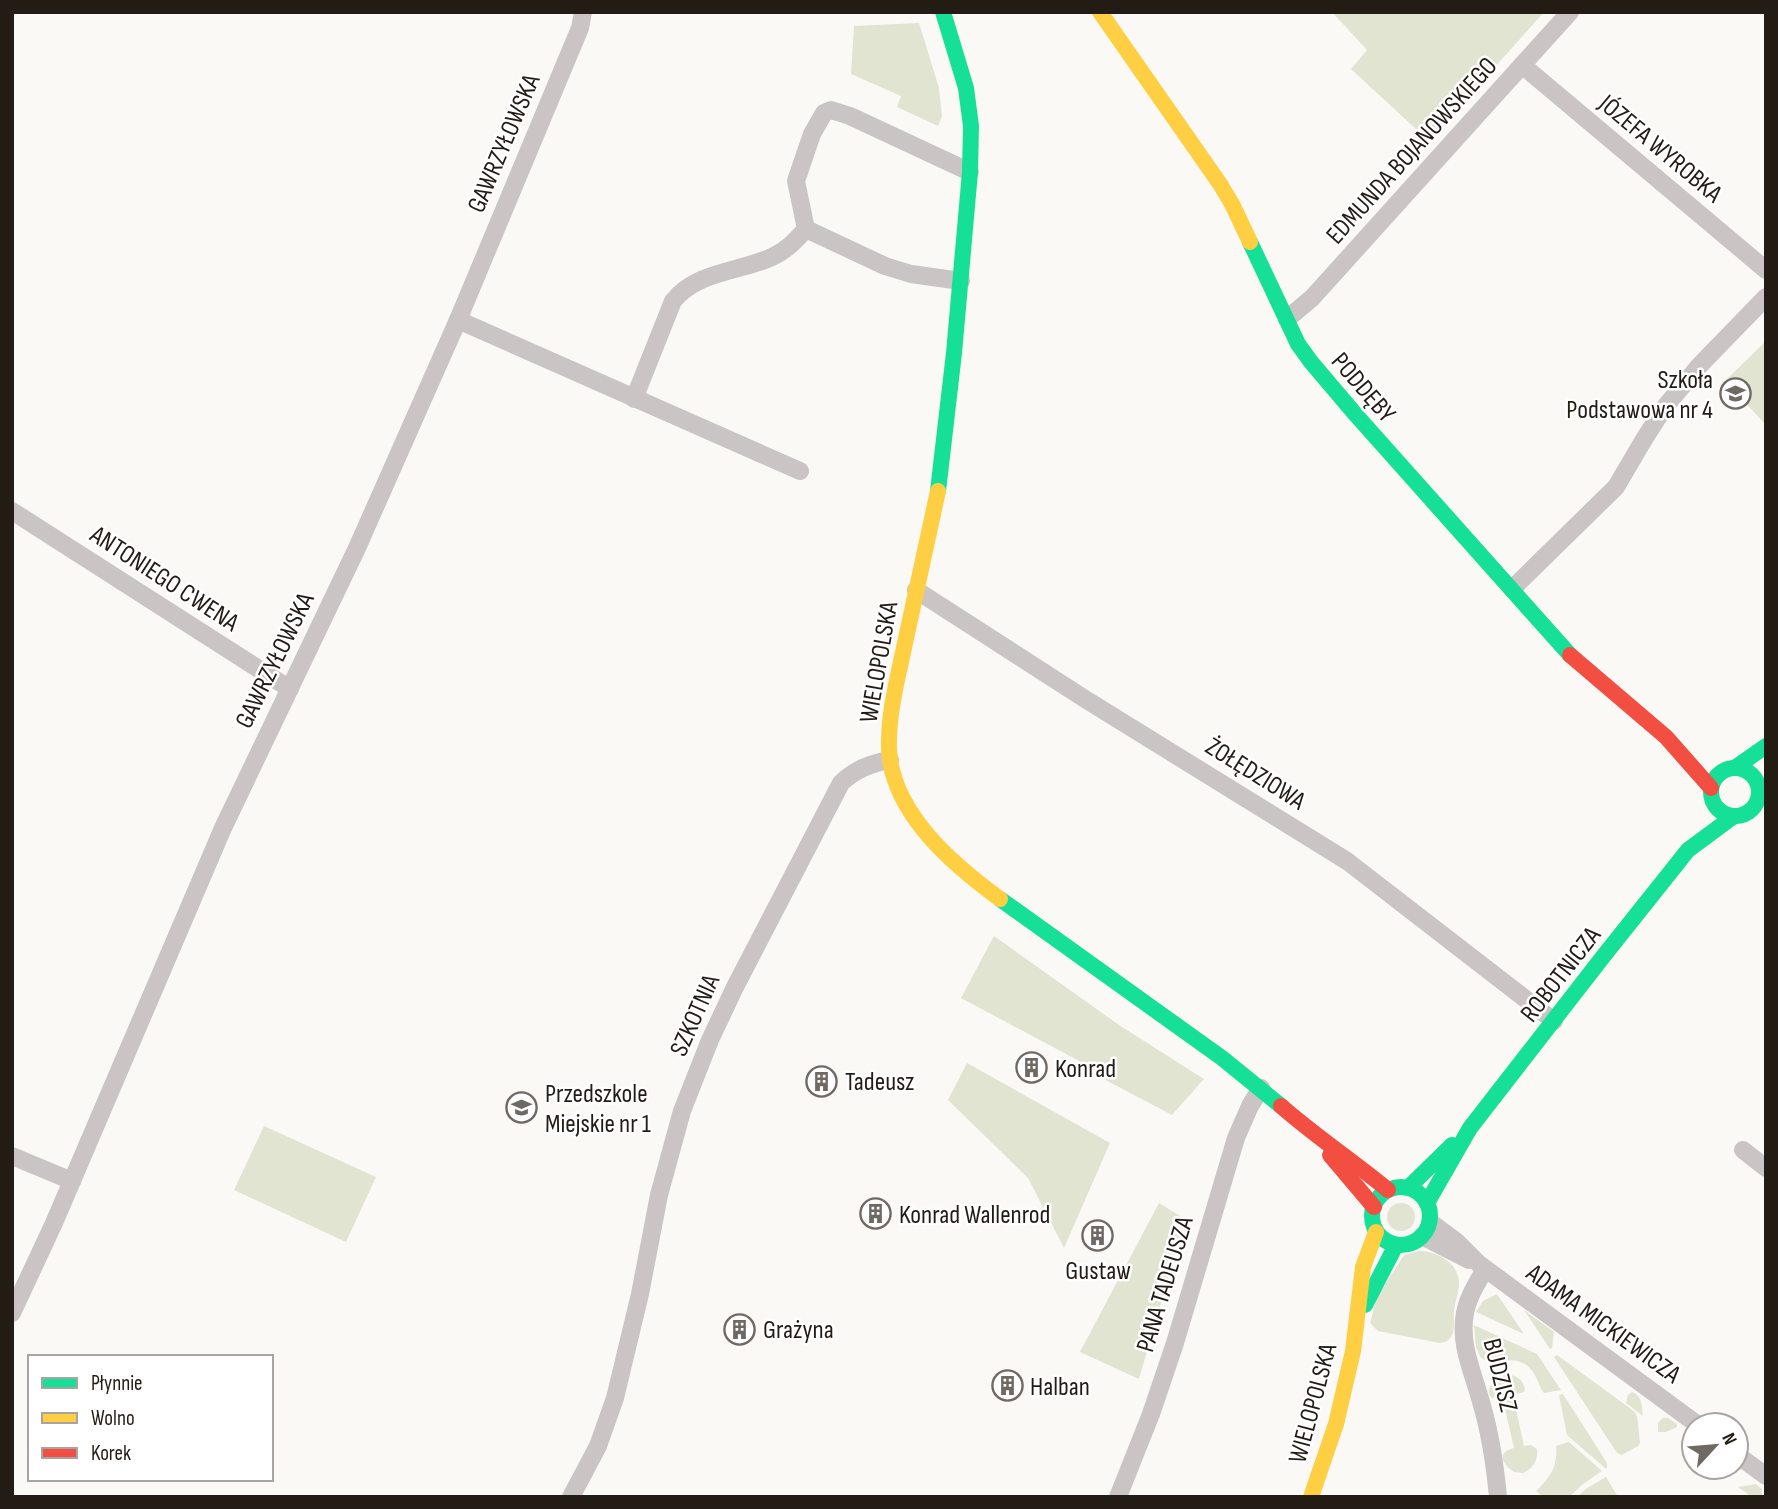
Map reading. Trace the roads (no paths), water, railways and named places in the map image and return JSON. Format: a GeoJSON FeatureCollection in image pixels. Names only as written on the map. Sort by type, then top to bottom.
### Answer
{"type":"FeatureCollection","features":[{"type":"Feature","properties":{"kind":"street","name":"GAWRZYŁOWSKA"},"geometry":{"type":"LineString","coordinates":[[12,1313],[72,1181],[223,828],[357,548],[458,320],[581,20],[599,12]]}},
{"type":"Feature","properties":{"kind":"street","name":"WIELOPOLSKA"},"geometry":{"type":"LineString","coordinates":[[943,12],[966,88],[971,126],[970,172],[939,488],[892,705],[890,760],[897,785],[921,828],[946,856],[989,891],[1261,1088],[1388,1190]]}},
{"type":"Feature","properties":{"kind":"street","name":"PODDĘBY"},"geometry":{"type":"LineString","coordinates":[[1100,12],[1220,184],[1298,344],[1311,362],[1573,658],[1666,737],[1711,791]]}},
{"type":"Feature","properties":{"kind":"street","name":"EDMUNDA BOJANOWSKIEGO"},"geometry":{"type":"LineString","coordinates":[[1287,319],[1312,298],[1570,12]]}},
{"type":"Feature","properties":{"kind":"street","name":"JÓZEFA WYROBKA"},"geometry":{"type":"LineString","coordinates":[[1522,65],[1766,270]]}},
{"type":"Feature","properties":{"kind":"street"},"geometry":{"type":"LineString","coordinates":[[806,229],[796,181],[812,134],[824,113],[831,110],[850,116],[970,172]]}},
{"type":"Feature","properties":{"kind":"street"},"geometry":{"type":"LineString","coordinates":[[806,229],[885,266],[911,274],[961,281]]}},
{"type":"Feature","properties":{"kind":"street"},"geometry":{"type":"LineString","coordinates":[[634,399],[673,301],[680,292],[693,283],[773,257],[792,244],[806,229]]}},
{"type":"Feature","properties":{"kind":"street"},"geometry":{"type":"LineString","coordinates":[[1512,589],[1616,487],[1664,408],[1699,366],[1766,297]]}},
{"type":"Feature","properties":{"kind":"street"},"geometry":{"type":"LineString","coordinates":[[458,320],[800,471]]}},
{"type":"Feature","properties":{"kind":"street","name":"ANTONIEGO CWENA"},"geometry":{"type":"LineString","coordinates":[[12,511],[290,689]]}},
{"type":"Feature","properties":{"kind":"street","name":"ŻOŁĘDZIOWA"},"geometry":{"type":"LineString","coordinates":[[916,590],[1085,699],[1347,861],[1554,1021]]}},
{"type":"Feature","properties":{"kind":"street","name":"PODDĘBY"},"geometry":{"type":"LineString","coordinates":[[1666,737],[1729,769]]}},
{"type":"Feature","properties":{"kind":"street"},"geometry":{"type":"LineString","coordinates":[[1766,746],[1716,777],[1711,791],[1712,799],[1720,811],[1766,824]]}},
{"type":"Feature","properties":{"kind":"street","name":"SZKOTNIA"},"geometry":{"type":"LineString","coordinates":[[571,1497],[598,1446],[615,1398],[640,1294],[659,1195],[682,1111],[710,1040],[758,941],[841,783],[857,770],[890,760]]}},
{"type":"Feature","properties":{"kind":"street"},"geometry":{"type":"LineString","coordinates":[[1729,769],[1741,768],[1751,773],[1762,788],[1754,807],[1737,816]]}},
{"type":"Feature","properties":{"kind":"street","name":"ROBOTNICZA"},"geometry":{"type":"LineString","coordinates":[[1689,850],[1711,791]]}},
{"type":"Feature","properties":{"kind":"street","name":"ROBOTNICZA"},"geometry":{"type":"LineString","coordinates":[[1427,1203],[1471,1128],[1689,850],[1737,816]]}},
{"type":"Feature","properties":{"kind":"street","name":"PANA TADEUSZA"},"geometry":{"type":"LineString","coordinates":[[1118,1497],[1167,1367],[1236,1139],[1261,1088]]}},
{"type":"Feature","properties":{"kind":"street","name":"ROBOTNICZA"},"geometry":{"type":"LineString","coordinates":[[1408,1188],[1471,1128]]}},
{"type":"Feature","properties":{"kind":"street","name":"WIELOPOLSKA"},"geometry":{"type":"LineString","coordinates":[[1310,1130],[1374,1207]]}},
{"type":"Feature","properties":{"kind":"street"},"geometry":{"type":"LineString","coordinates":[[1743,1150],[1766,1168]]}},
{"type":"Feature","properties":{"kind":"street"},"geometry":{"type":"LineString","coordinates":[[12,1156],[72,1181]]}},
{"type":"Feature","properties":{"kind":"street"},"geometry":{"type":"LineString","coordinates":[[1408,1188],[1419,1193],[1430,1211],[1426,1229],[1411,1244],[1396,1245],[1376,1232],[1373,1222],[1374,1207],[1379,1197],[1388,1190],[1408,1188]]}},
{"type":"Feature","properties":{"kind":"street","name":"ADAMA MICKIEWICZA"},"geometry":{"type":"LineString","coordinates":[[1426,1229],[1450,1252],[1482,1267],[1680,1412]]}},
{"type":"Feature","properties":{"kind":"street","name":"WIELOPOLSKA"},"geometry":{"type":"LineString","coordinates":[[1311,1497],[1336,1424],[1358,1322],[1363,1267],[1376,1232]]}},
{"type":"Feature","properties":{"kind":"street","name":"WIELOPOLSKA"},"geometry":{"type":"LineString","coordinates":[[1358,1322],[1396,1245]]}},
{"type":"Feature","properties":{"kind":"street","name":"BUDZISZ"},"geometry":{"type":"LineString","coordinates":[[1482,1267],[1469,1298],[1464,1334],[1467,1354],[1482,1402],[1498,1497]]}},
{"type":"Feature","properties":{"kind":"street"},"geometry":{"type":"LineString","coordinates":[[1750,1464],[1766,1476]]}},
{"type":"Feature","properties":{"kind":"place","name":"Szkoła Podstawowa nr 4"},"geometry":{"type":"Point","coordinates":[1736,394]}},
{"type":"Feature","properties":{"kind":"place","name":"Konrad"},"geometry":{"type":"Point","coordinates":[1032,1068]}},
{"type":"Feature","properties":{"kind":"place","name":"Tadeusz"},"geometry":{"type":"Point","coordinates":[822,1081]}},
{"type":"Feature","properties":{"kind":"place","name":"Przedszkole Miejskie nr 1"},"geometry":{"type":"Point","coordinates":[522,1108]}},
{"type":"Feature","properties":{"kind":"place","name":"Konrad Wallenrod"},"geometry":{"type":"Point","coordinates":[876,1214]}},
{"type":"Feature","properties":{"kind":"place","name":"Gustaw"},"geometry":{"type":"Point","coordinates":[1098,1235]}},
{"type":"Feature","properties":{"kind":"place","name":"Grażyna"},"geometry":{"type":"Point","coordinates":[740,1329]}},
{"type":"Feature","properties":{"kind":"place","name":"Halban"},"geometry":{"type":"Point","coordinates":[1007,1386]}}]}
